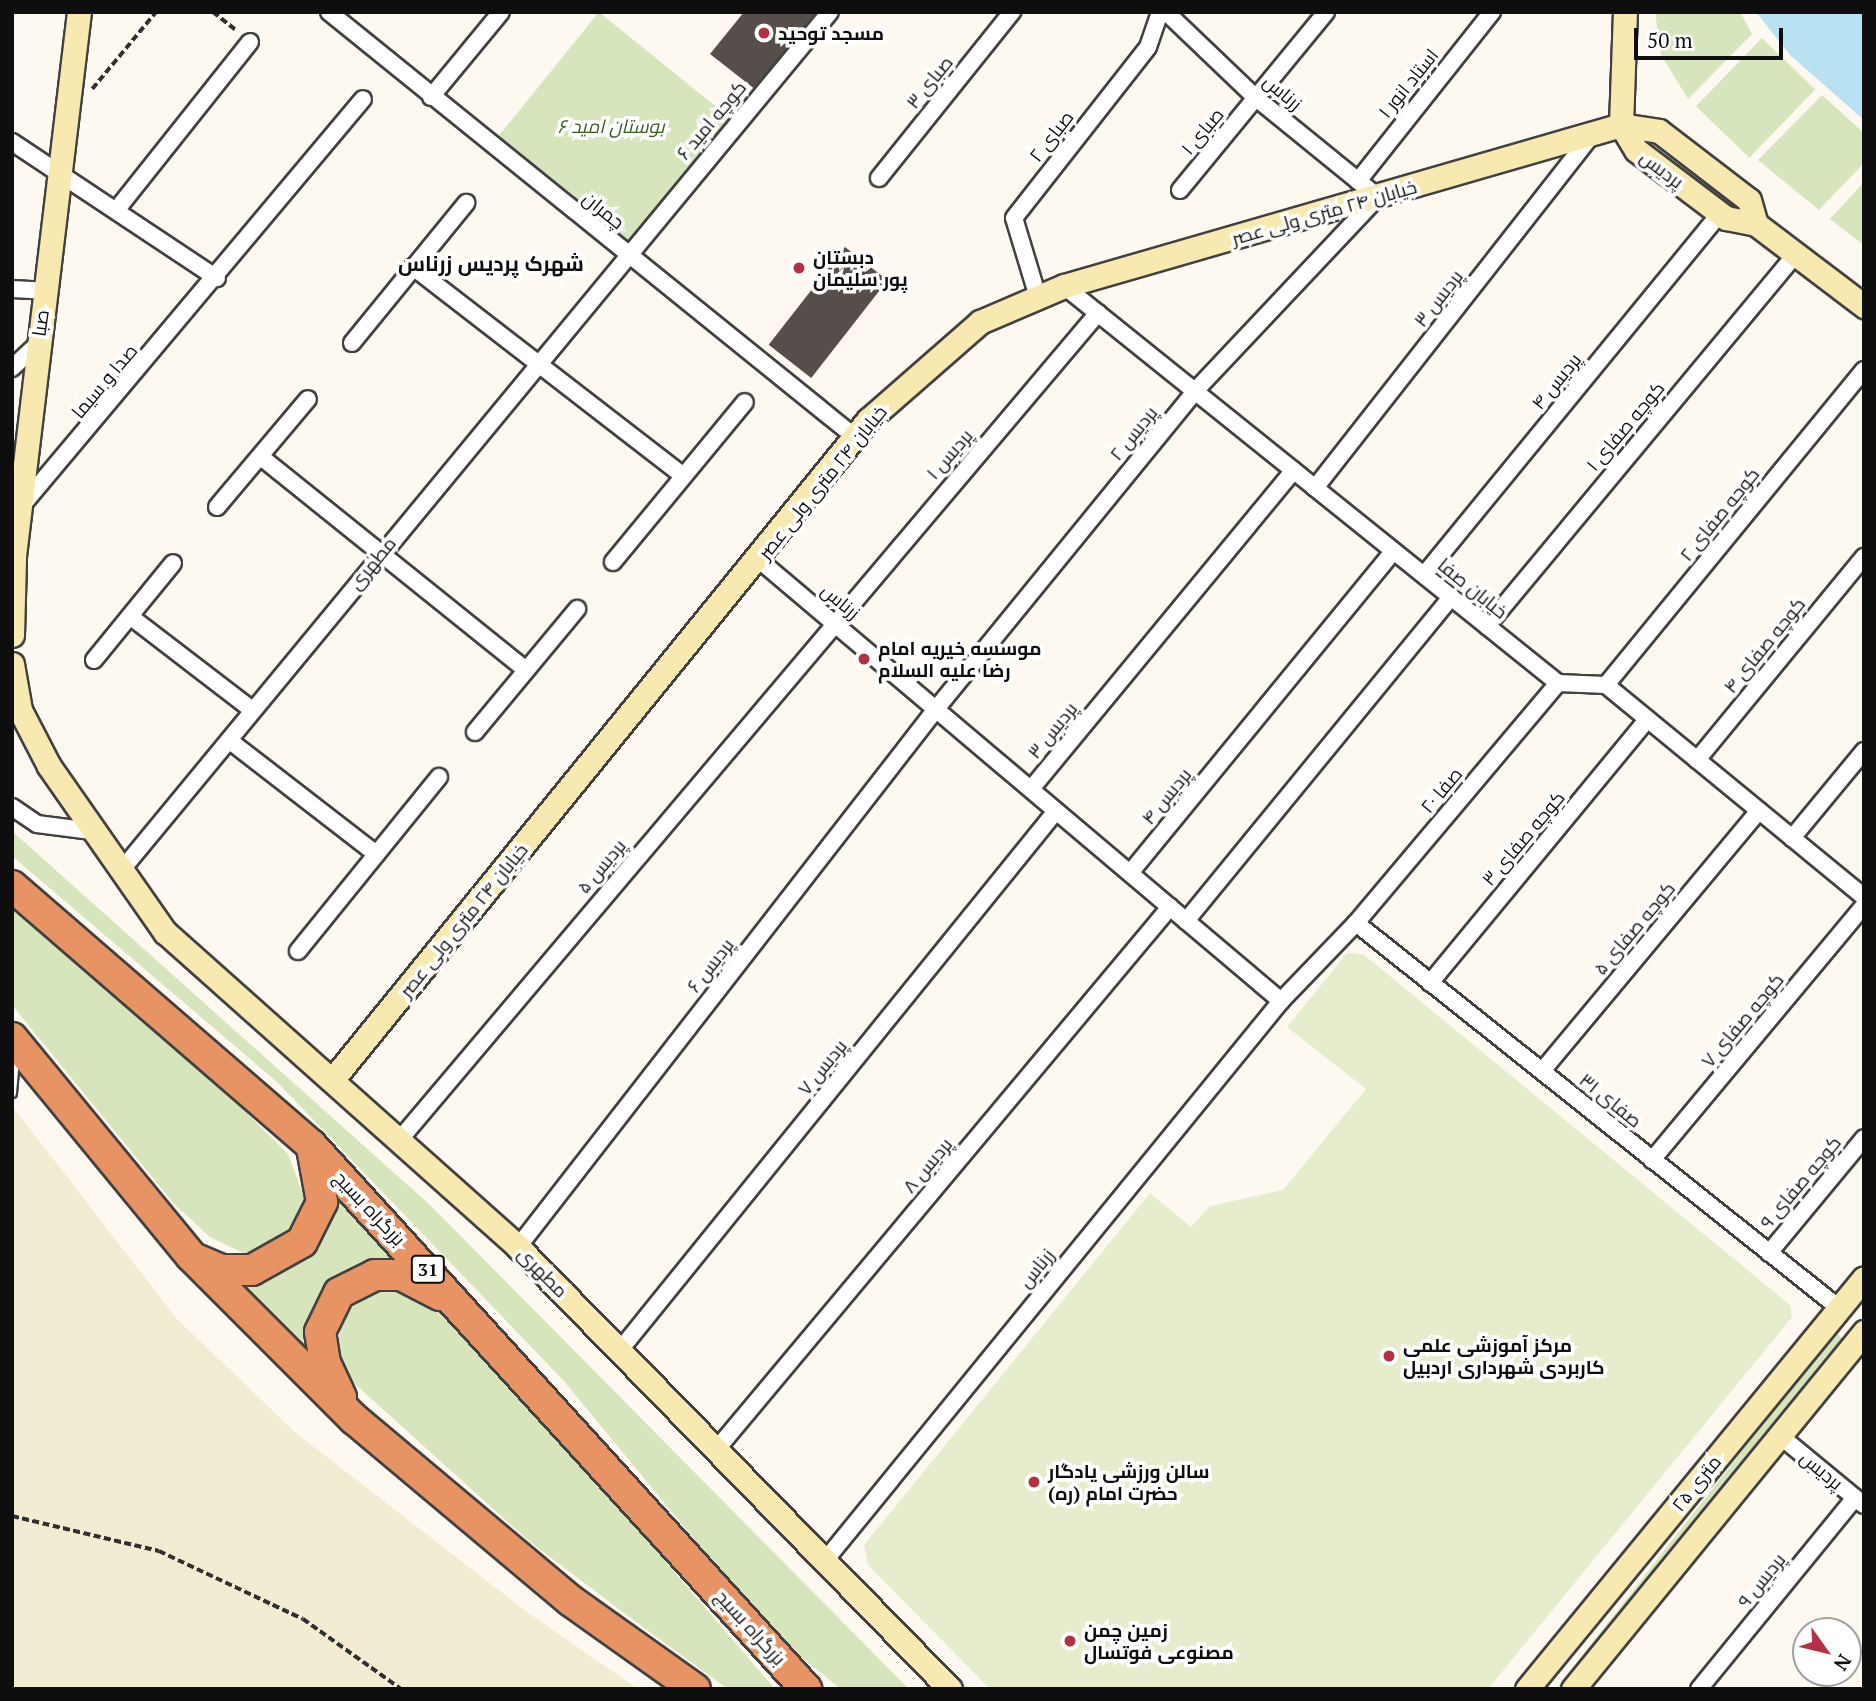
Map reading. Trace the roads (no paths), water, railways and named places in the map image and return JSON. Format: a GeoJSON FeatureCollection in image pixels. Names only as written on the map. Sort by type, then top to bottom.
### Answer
{"type":"FeatureCollection","features":[{"type":"Feature","properties":{"kind":"highway","name":"بزرگراه بسیج"},"geometry":{"type":"LineString","coordinates":[[12,886],[311,1145],[477,1321],[806,1689]]}},
{"type":"Feature","properties":{"kind":"highway"},"geometry":{"type":"LineString","coordinates":[[14,1041],[191,1256],[354,1419],[571,1601],[695,1689]]}},
{"type":"Feature","properties":{"kind":"highway"},"geometry":{"type":"LineString","coordinates":[[191,1256],[220,1270],[252,1270],[302,1242],[322,1202],[311,1145]]}},
{"type":"Feature","properties":{"kind":"highway"},"geometry":{"type":"LineString","coordinates":[[354,1419],[320,1343],[327,1311],[339,1293],[375,1275],[401,1275],[419,1281],[477,1321]]}},
{"type":"Feature","properties":{"kind":"street","name":"صبا"},"geometry":{"type":"LineString","coordinates":[[12,635],[13,556],[79,12]]}},
{"type":"Feature","properties":{"kind":"street","name":"چمران"},"geometry":{"type":"LineString","coordinates":[[329,12],[625,254],[855,437]]}},
{"type":"Feature","properties":{"kind":"street"},"geometry":{"type":"LineString","coordinates":[[431,97],[501,12]]}},
{"type":"Feature","properties":{"kind":"street","name":"کوچه امید ۶"},"geometry":{"type":"LineString","coordinates":[[625,254],[830,12]]}},
{"type":"Feature","properties":{"kind":"street","name":"صبای ۳"},"geometry":{"type":"LineString","coordinates":[[879,178],[1012,12]]}},
{"type":"Feature","properties":{"kind":"street","name":"صبای ۲"},"geometry":{"type":"LineString","coordinates":[[1037,294],[1014,218],[1148,47],[1160,12]]}},
{"type":"Feature","properties":{"kind":"street","name":"زرناس"},"geometry":{"type":"LineString","coordinates":[[1166,12],[1256,98],[1378,197]]}},
{"type":"Feature","properties":{"kind":"street","name":"صبای ۱"},"geometry":{"type":"LineString","coordinates":[[1180,190],[1326,12]]}},
{"type":"Feature","properties":{"kind":"street","name":"استاد انور ۱"},"geometry":{"type":"LineString","coordinates":[[1357,181],[1492,12]]}},
{"type":"Feature","properties":{"kind":"street"},"geometry":{"type":"LineString","coordinates":[[1621,125],[1625,12]]}},
{"type":"Feature","properties":{"kind":"street"},"geometry":{"type":"LineString","coordinates":[[118,208],[250,42]]}},
{"type":"Feature","properties":{"kind":"street","name":"صدا و سیما"},"geometry":{"type":"LineString","coordinates":[[19,509],[217,278],[363,99]]}},
{"type":"Feature","properties":{"kind":"street","name":"خیابان ۲۴ متری ولی عصر"},"geometry":{"type":"LineString","coordinates":[[333,1079],[855,437],[932,358],[980,322],[1037,294],[1621,125]]}},
{"type":"Feature","properties":{"kind":"street","name":"پردیس"},"geometry":{"type":"LineString","coordinates":[[1621,125],[1636,150],[1720,213],[1756,224],[1864,306]]}},
{"type":"Feature","properties":{"kind":"street","name":"پردیس"},"geometry":{"type":"LineString","coordinates":[[1621,125],[1659,131],[1749,200],[1756,224]]}},
{"type":"Feature","properties":{"kind":"street","name":"پردیس ۳"},"geometry":{"type":"LineString","coordinates":[[1315,488],[1593,134]]}},
{"type":"Feature","properties":{"kind":"street"},"geometry":{"type":"LineString","coordinates":[[12,142],[118,208],[217,278]]}},
{"type":"Feature","properties":{"kind":"street","name":"پردیس ۲"},"geometry":{"type":"LineString","coordinates":[[936,709],[1195,391],[1378,197]]}},
{"type":"Feature","properties":{"kind":"street"},"geometry":{"type":"LineString","coordinates":[[352,343],[466,203]]}},
{"type":"Feature","properties":{"kind":"street","name":"پردیس ۴"},"geometry":{"type":"LineString","coordinates":[[1424,575],[1720,213]]}},
{"type":"Feature","properties":{"kind":"street","name":"مطهری"},"geometry":{"type":"LineString","coordinates":[[120,872],[230,741],[252,710],[625,254]]}},
{"type":"Feature","properties":{"kind":"street","name":"کوچه صفای ۱"},"geometry":{"type":"LineString","coordinates":[[1487,626],[1796,254]]}},
{"type":"Feature","properties":{"kind":"street"},"geometry":{"type":"LineString","coordinates":[[413,267],[682,475]]}},
{"type":"Feature","properties":{"kind":"street","name":"خیابان صفا"},"geometry":{"type":"LineString","coordinates":[[1064,286],[1558,683]]}},
{"type":"Feature","properties":{"kind":"street"},"geometry":{"type":"LineString","coordinates":[[12,289],[45,291]]}},
{"type":"Feature","properties":{"kind":"street","name":"پردیس ۱"},"geometry":{"type":"LineString","coordinates":[[832,622],[1098,313]]}},
{"type":"Feature","properties":{"kind":"street"},"geometry":{"type":"LineString","coordinates":[[12,368],[37,345]]}},
{"type":"Feature","properties":{"kind":"street","name":"کوچه صفای ۲"},"geometry":{"type":"LineString","coordinates":[[1606,685],[1864,370]]}},
{"type":"Feature","properties":{"kind":"street"},"geometry":{"type":"LineString","coordinates":[[217,507],[308,399]]}},
{"type":"Feature","properties":{"kind":"street"},"geometry":{"type":"LineString","coordinates":[[613,562],[682,475],[745,402]]}},
{"type":"Feature","properties":{"kind":"street"},"geometry":{"type":"LineString","coordinates":[[261,457],[526,670]]}},
{"type":"Feature","properties":{"kind":"street","name":"پردیس ۳"},"geometry":{"type":"LineString","coordinates":[[1031,789],[1294,470]]}},
{"type":"Feature","properties":{"kind":"street","name":"پردیس ۴"},"geometry":{"type":"LineString","coordinates":[[1130,873],[1394,551]]}},
{"type":"Feature","properties":{"kind":"street","name":"کوچه صفای ۴"},"geometry":{"type":"LineString","coordinates":[[1697,760],[1864,557]]}},
{"type":"Feature","properties":{"kind":"street","name":"زرناس"},"geometry":{"type":"LineString","coordinates":[[758,559],[1281,1001]]}},
{"type":"Feature","properties":{"kind":"street"},"geometry":{"type":"LineString","coordinates":[[94,660],[173,562]]}},
{"type":"Feature","properties":{"kind":"street"},"geometry":{"type":"LineString","coordinates":[[1186,921],[1451,597]]}},
{"type":"Feature","properties":{"kind":"street"},"geometry":{"type":"LineString","coordinates":[[475,732],[577,609]]}},
{"type":"Feature","properties":{"kind":"street"},"geometry":{"type":"LineString","coordinates":[[131,617],[252,710]]}},
{"type":"Feature","properties":{"kind":"street","name":"پردیس ۵"},"geometry":{"type":"LineString","coordinates":[[401,1138],[832,622]]}},
{"type":"Feature","properties":{"kind":"street","name":"مطهری"},"geometry":{"type":"LineString","coordinates":[[12,664],[20,710],[92,831],[165,932],[401,1138],[518,1247],[823,1563],[950,1689]]}},
{"type":"Feature","properties":{"kind":"street"},"geometry":{"type":"LineString","coordinates":[[1558,683],[1606,685],[1864,897]]}},
{"type":"Feature","properties":{"kind":"street","name":"صفا ۲۰"},"geometry":{"type":"LineString","coordinates":[[1356,923],[1558,683]]}},
{"type":"Feature","properties":{"kind":"street","name":"پردیس ۶"},"geometry":{"type":"LineString","coordinates":[[518,1247],[936,709]]}},
{"type":"Feature","properties":{"kind":"street","name":"کوچه صفای ۳"},"geometry":{"type":"LineString","coordinates":[[1430,983],[1648,719]]}},
{"type":"Feature","properties":{"kind":"street"},"geometry":{"type":"LineString","coordinates":[[230,741],[376,854]]}},
{"type":"Feature","properties":{"kind":"street"},"geometry":{"type":"LineString","coordinates":[[1792,838],[1864,751]]}},
{"type":"Feature","properties":{"kind":"street"},"geometry":{"type":"LineString","coordinates":[[298,951],[439,777]]}},
{"type":"Feature","properties":{"kind":"street"},"geometry":{"type":"LineString","coordinates":[[12,807],[37,824],[92,831]]}},
{"type":"Feature","properties":{"kind":"street","name":"پردیس ۷"},"geometry":{"type":"LineString","coordinates":[[620,1350],[1056,811]]}},
{"type":"Feature","properties":{"kind":"street","name":"کوچه صفای ۵"},"geometry":{"type":"LineString","coordinates":[[1542,1071],[1759,811]]}},
{"type":"Feature","properties":{"kind":"street","name":"کوچه صفای ۷"},"geometry":{"type":"LineString","coordinates":[[1652,1160],[1864,906]]}},
{"type":"Feature","properties":{"kind":"street","name":"پردیس ۸"},"geometry":{"type":"LineString","coordinates":[[716,1450],[1170,907]]}},
{"type":"Feature","properties":{"kind":"street","name":"زرناس"},"geometry":{"type":"LineString","coordinates":[[823,1563],[1281,1001],[1356,923]]}},
{"type":"Feature","properties":{"kind":"street","name":"صفای ۳۱"},"geometry":{"type":"LineString","coordinates":[[1356,923],[1839,1308]]}},
{"type":"Feature","properties":{"kind":"street","name":"کوچه صفای ۹"},"geometry":{"type":"LineString","coordinates":[[1769,1253],[1864,1138]]}},
{"type":"Feature","properties":{"kind":"street","name":"۲۵ متری"},"geometry":{"type":"LineString","coordinates":[[1528,1689],[1864,1278]]}},
{"type":"Feature","properties":{"kind":"street"},"geometry":{"type":"LineString","coordinates":[[1839,1308],[1864,1330]]}},
{"type":"Feature","properties":{"kind":"street","name":"۲۵ متری"},"geometry":{"type":"LineString","coordinates":[[1573,1689],[1864,1330]]}},
{"type":"Feature","properties":{"kind":"street","name":"پردیس"},"geometry":{"type":"LineString","coordinates":[[1779,1435],[1859,1502]]}},
{"type":"Feature","properties":{"kind":"street","name":"پردیس ۹"},"geometry":{"type":"LineString","coordinates":[[1699,1689],[1859,1502]]}},
{"type":"Feature","properties":{"kind":"lane"},"geometry":{"type":"LineString","coordinates":[[12,1093],[14,1041]]}},
{"type":"Feature","properties":{"kind":"water"},"geometry":{"type":"Polygon","coordinates":[[[1756,12],[1864,12],[1864,120],[1790,55],[1756,12]]]}},
{"type":"Feature","properties":{"kind":"place","name":"مسجد توحید"},"geometry":{"type":"Point","coordinates":[764,33]}},
{"type":"Feature","properties":{"kind":"place","name":"دبستان پور سلیمان"},"geometry":{"type":"Point","coordinates":[799,268]}},
{"type":"Feature","properties":{"kind":"place","name":"موسسه خیریه امام رضا علیه السلام"},"geometry":{"type":"Point","coordinates":[864,659]}},
{"type":"Feature","properties":{"kind":"place","name":"مرکز آموزشی علمی کاربردی شهرداری اردبیل"},"geometry":{"type":"Point","coordinates":[1389,1356]}},
{"type":"Feature","properties":{"kind":"place","name":"سالن ورزشی یادگار حضرت امام (ره)"},"geometry":{"type":"Point","coordinates":[1034,1482]}},
{"type":"Feature","properties":{"kind":"place","name":"زمین چمن مصنوعی فوتسال"},"geometry":{"type":"Point","coordinates":[1070,1641]}},
{"type":"Feature","properties":{"kind":"district","name":"شهرک پردیس زرناس"},"geometry":{"type":"Point","coordinates":[491,263]}},
{"type":"Feature","properties":{"kind":"park label","name":"بوستان امید ۶"},"geometry":{"type":"Point","coordinates":[611,126]}}]}
